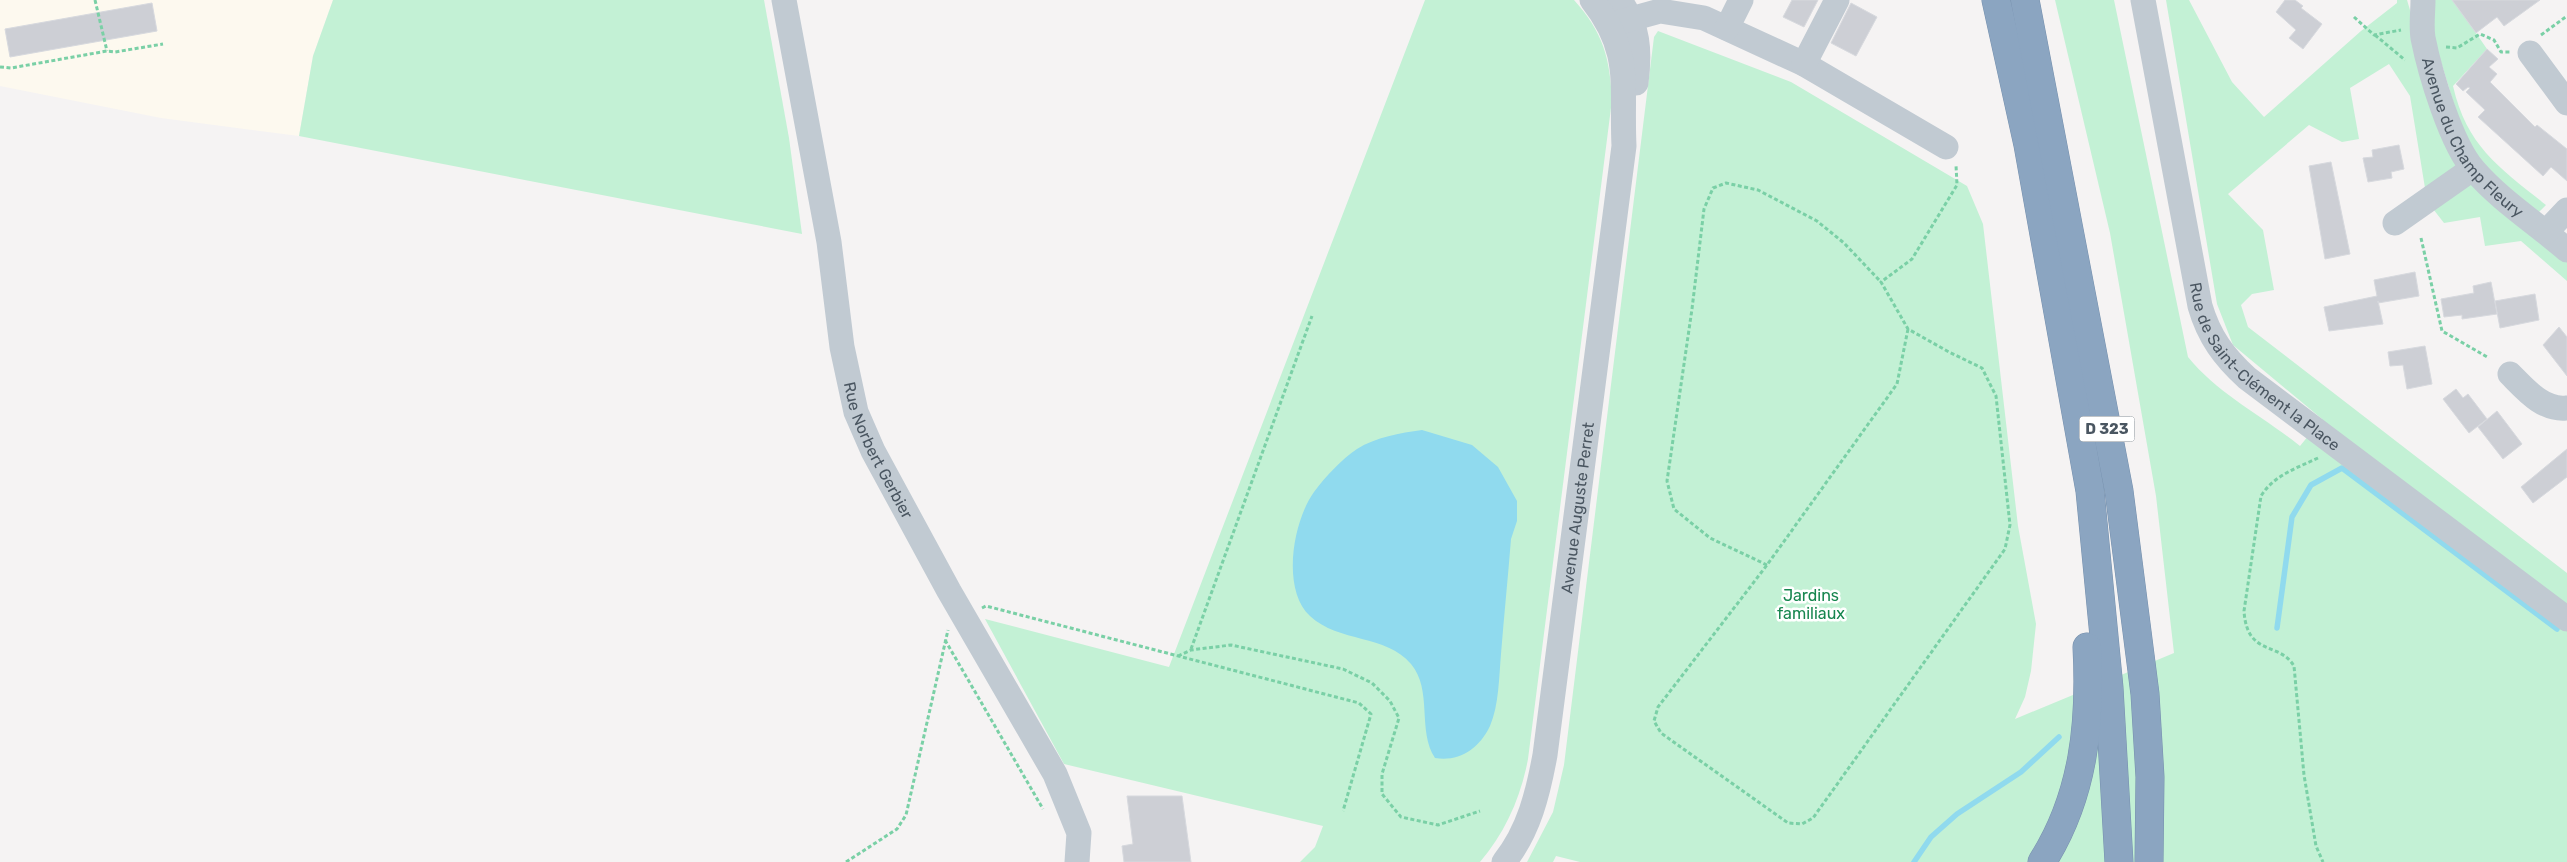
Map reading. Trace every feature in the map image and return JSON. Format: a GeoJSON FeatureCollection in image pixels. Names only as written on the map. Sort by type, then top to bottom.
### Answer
{"type":"FeatureCollection","features":[{"type":"Feature","properties":{"kind":"highway","name":"D 323"},"geometry":{"type":"LineString","coordinates":[[1996,0],[2028,145],[2090,491],[2109,688],[2119,862]]}},
{"type":"Feature","properties":{"kind":"highway","name":"D 323"},"geometry":{"type":"LineString","coordinates":[[2025,0],[2119,491],[2145,694],[2150,777],[2150,862]]}},
{"type":"Feature","properties":{"kind":"highway"},"geometry":{"type":"LineString","coordinates":[[2042,862],[2074,792],[2088,733],[2089,680],[2085,603],[2096,552]]}},
{"type":"Feature","properties":{"kind":"highway"},"geometry":{"type":"LineString","coordinates":[[2150,777],[2164,862]]}},
{"type":"Feature","properties":{"kind":"street","name":"Rue Norbert Gerbier"},"geometry":{"type":"LineString","coordinates":[[784,0],[829,242],[842,347],[856,412],[873,451],[964,617],[1054,774],[1076,822],[1082,860]]}},
{"type":"Feature","properties":{"kind":"street","name":"Avenue Auguste Perret"},"geometry":{"type":"LineString","coordinates":[[1504,862],[1519,838],[1537,798],[1546,755],[1624,146],[1624,74],[1617,42],[1620,15],[1592,0]]}},
{"type":"Feature","properties":{"kind":"street"},"geometry":{"type":"LineString","coordinates":[[1727,28],[1741,0]]}},
{"type":"Feature","properties":{"kind":"street"},"geometry":{"type":"LineString","coordinates":[[1804,64],[1837,0]]}},
{"type":"Feature","properties":{"kind":"street","name":"Rue de Saint-Clément la Place"},"geometry":{"type":"LineString","coordinates":[[2143,0],[2200,306],[2217,347],[2247,378],[2567,619]]}},
{"type":"Feature","properties":{"kind":"street","name":"Avenue du Champ Fleury"},"geometry":{"type":"LineString","coordinates":[[2423,0],[2423,37],[2436,88],[2460,150],[2472,169],[2502,199],[2567,250]]}},
{"type":"Feature","properties":{"kind":"street"},"geometry":{"type":"LineString","coordinates":[[1620,15],[1665,11],[1704,18],[1804,64],[1946,147]]}},
{"type":"Feature","properties":{"kind":"street"},"geometry":{"type":"LineString","coordinates":[[2535,45],[2567,103]]}},
{"type":"Feature","properties":{"kind":"street"},"geometry":{"type":"LineString","coordinates":[[2394,223],[2472,169]]}},
{"type":"Feature","properties":{"kind":"street"},"geometry":{"type":"LineString","coordinates":[[2546,232],[2567,210]]}},
{"type":"Feature","properties":{"kind":"street"},"geometry":{"type":"LineString","coordinates":[[2510,374],[2539,400],[2552,406],[2567,408]]}},
{"type":"Feature","properties":{"kind":"path"},"geometry":{"type":"LineString","coordinates":[[95,0],[107,50]]}},
{"type":"Feature","properties":{"kind":"path"},"geometry":{"type":"LineString","coordinates":[[2535,45],[2567,16]]}},
{"type":"Feature","properties":{"kind":"path"},"geometry":{"type":"LineString","coordinates":[[2354,17],[2409,63]]}},
{"type":"Feature","properties":{"kind":"path"},"geometry":{"type":"LineString","coordinates":[[2374,35],[2402,30],[2423,37],[2442,47],[2458,48],[2480,34],[2494,40],[2501,52]]}},
{"type":"Feature","properties":{"kind":"path"},"geometry":{"type":"LineString","coordinates":[[0,68],[11,68],[107,50],[115,52],[163,44]]}},
{"type":"Feature","properties":{"kind":"path"},"geometry":{"type":"LineString","coordinates":[[1881,282],[1912,259],[1957,185],[1958,167],[1946,147]]}},
{"type":"Feature","properties":{"kind":"path"},"geometry":{"type":"LineString","coordinates":[[1767,565],[1710,538],[1674,509],[1667,480],[1692,309],[1704,209],[1713,188],[1726,183],[1758,190],[1817,221],[1844,243],[1881,282],[1908,329],[1948,352],[1982,368],[1996,396],[2010,525],[2005,550],[1814,818],[1802,824],[1788,823],[1661,733],[1654,721],[1658,707],[1767,565],[1897,384],[1908,329]]}},
{"type":"Feature","properties":{"kind":"path"},"geometry":{"type":"LineString","coordinates":[[2421,238],[2442,331],[2489,358]]}},
{"type":"Feature","properties":{"kind":"path"},"geometry":{"type":"LineString","coordinates":[[1191,650],[1312,316]]}},
{"type":"Feature","properties":{"kind":"path"},"geometry":{"type":"LineString","coordinates":[[2323,862],[2316,846],[2304,776],[2294,666],[2287,657],[2258,644],[2247,629],[2244,611],[2261,496],[2267,487],[2279,476],[2325,454]]}},
{"type":"Feature","properties":{"kind":"path"},"geometry":{"type":"LineString","coordinates":[[846,862],[897,829],[906,815],[945,640],[950,626],[986,606],[1359,703],[1371,714],[1343,811]]}},
{"type":"Feature","properties":{"kind":"path"},"geometry":{"type":"LineString","coordinates":[[945,640],[1043,809]]}},
{"type":"Feature","properties":{"kind":"path"},"geometry":{"type":"LineString","coordinates":[[1178,656],[1191,650],[1231,645],[1343,669],[1372,683],[1390,701],[1399,718],[1382,774],[1382,794],[1401,817],[1438,825],[1480,812]]}},
{"type":"Feature","properties":{"kind":"shaded area"},"geometry":{"type":"Polygon","coordinates":[[[0,0],[333,0],[313,56],[299,136],[161,118],[0,86],[0,0]]]}},
{"type":"Feature","properties":{"kind":"green space"},"geometry":{"type":"Polygon","coordinates":[[[333,0],[764,0],[789,138],[802,234],[299,136],[313,56],[333,0]]]}},
{"type":"Feature","properties":{"kind":"green space"},"geometry":{"type":"Polygon","coordinates":[[[1425,0],[1574,0],[1592,23],[1603,46],[1607,58],[1611,85],[1612,100],[1528,759],[1521,787],[1511,814],[1497,839],[1480,862],[1300,862],[1315,847],[1323,826],[1064,764],[985,619],[1169,667],[1425,0]]]}},
{"type":"Feature","properties":{"kind":"green space","name":"Jardins familiaux"},"geometry":{"type":"Polygon","coordinates":[[[2055,0],[2114,0],[2188,357],[2213,383],[2300,446],[2322,419],[2233,345],[2217,304],[2166,0],[2189,0],[2232,82],[2264,117],[2361,31],[2397,3],[2397,0],[2407,0],[2457,168],[2425,188],[2410,96],[2389,64],[2350,88],[2359,139],[2342,142],[2309,125],[2228,194],[2263,230],[2274,290],[2252,294],[2241,305],[2248,327],[2567,573],[2567,862],[1580,862],[1556,856],[1553,862],[1527,862],[1553,812],[1564,765],[1654,37],[1658,31],[1791,82],[1967,186],[1983,224],[2018,526],[2036,624],[2031,671],[2025,697],[2015,719],[2174,653],[2156,496],[2110,233],[2055,0]]]}},
{"type":"Feature","properties":{"kind":"green space"},"geometry":{"type":"Polygon","coordinates":[[[2434,0],[2453,0],[2487,49],[2453,86],[2459,107],[2476,141],[2487,154],[2546,205],[2538,213],[2510,193],[2467,146],[2433,36],[2434,0]]]}},
{"type":"Feature","properties":{"kind":"green space"},"geometry":{"type":"Polygon","coordinates":[[[2472,184],[2567,260],[2567,281],[2521,241],[2485,246],[2480,217],[2444,223],[2430,205],[2472,184]]]}},
{"type":"Feature","properties":{"kind":"water"},"geometry":{"type":"Polygon","coordinates":[[[1422,430],[1472,445],[1498,467],[1517,501],[1517,521],[1511,539],[1498,691],[1493,718],[1485,734],[1474,747],[1460,756],[1444,759],[1435,758],[1430,747],[1425,723],[1422,686],[1418,674],[1411,664],[1401,654],[1389,648],[1334,631],[1310,616],[1301,604],[1295,589],[1293,573],[1293,555],[1300,520],[1314,492],[1329,474],[1345,458],[1372,441],[1422,430]]]}},
{"type":"Feature","properties":{"kind":"building"},"geometry":{"type":"Polygon","coordinates":[[[1792,0],[1818,0],[1804,27],[1783,17],[1792,0]]]}},
{"type":"Feature","properties":{"kind":"building"},"geometry":{"type":"Polygon","coordinates":[[[2285,0],[2295,0],[2303,6],[2301,8],[2322,24],[2303,49],[2289,38],[2296,30],[2276,12],[2285,0]]]}},
{"type":"Feature","properties":{"kind":"building"},"geometry":{"type":"Polygon","coordinates":[[[2452,0],[2540,0],[2504,26],[2497,17],[2476,33],[2452,0]]]}},
{"type":"Feature","properties":{"kind":"building"},"geometry":{"type":"Polygon","coordinates":[[[152,3],[157,31],[10,57],[5,29],[152,3]]]}},
{"type":"Feature","properties":{"kind":"building"},"geometry":{"type":"Polygon","coordinates":[[[1851,3],[1877,17],[1856,56],[1831,43],[1851,3]]]}},
{"type":"Feature","properties":{"kind":"building"},"geometry":{"type":"Polygon","coordinates":[[[2487,49],[2498,59],[2489,67],[2497,74],[2490,82],[2535,127],[2537,125],[2567,149],[2567,181],[2551,167],[2543,176],[2478,117],[2485,110],[2466,92],[2470,88],[2468,87],[2463,91],[2456,84],[2487,49]]]}},
{"type":"Feature","properties":{"kind":"building"},"geometry":{"type":"Polygon","coordinates":[[[2399,145],[2404,169],[2391,172],[2392,178],[2368,182],[2363,158],[2373,157],[2372,150],[2399,145]]]}},
{"type":"Feature","properties":{"kind":"building"},"geometry":{"type":"Polygon","coordinates":[[[2331,162],[2350,254],[2325,259],[2309,166],[2331,162]]]}},
{"type":"Feature","properties":{"kind":"building"},"geometry":{"type":"Polygon","coordinates":[[[2415,272],[2419,296],[2378,303],[2383,324],[2329,331],[2324,307],[2377,296],[2374,280],[2415,272]]]}},
{"type":"Feature","properties":{"kind":"building"},"geometry":{"type":"Polygon","coordinates":[[[2491,282],[2497,314],[2462,319],[2462,315],[2444,317],[2441,299],[2474,293],[2473,286],[2491,282]]]}},
{"type":"Feature","properties":{"kind":"building"},"geometry":{"type":"Polygon","coordinates":[[[2535,294],[2539,320],[2500,328],[2495,301],[2535,294]]]}},
{"type":"Feature","properties":{"kind":"building"},"geometry":{"type":"Polygon","coordinates":[[[2559,327],[2567,337],[2567,376],[2543,345],[2559,327]]]}},
{"type":"Feature","properties":{"kind":"building"},"geometry":{"type":"Polygon","coordinates":[[[2425,346],[2432,384],[2407,389],[2403,365],[2390,366],[2388,352],[2425,346]]]}},
{"type":"Feature","properties":{"kind":"building"},"geometry":{"type":"Polygon","coordinates":[[[2456,389],[2463,398],[2468,394],[2487,419],[2469,433],[2443,399],[2456,389]]]}},
{"type":"Feature","properties":{"kind":"building"},"geometry":{"type":"Polygon","coordinates":[[[2497,411],[2522,444],[2503,459],[2478,427],[2497,411]]]}},
{"type":"Feature","properties":{"kind":"building"},"geometry":{"type":"Polygon","coordinates":[[[2567,449],[2567,477],[2533,503],[2521,487],[2567,449]]]}},
{"type":"Feature","properties":{"kind":"building"},"geometry":{"type":"Polygon","coordinates":[[[1127,796],[1182,796],[1191,862],[1124,862],[1122,846],[1133,844],[1127,796]]]}},
{"type":"Feature","properties":{"kind":"waterway"},"geometry":{"type":"LineString","coordinates":[[2277,628],[2292,517],[2311,485],[2342,468],[2557,629]]}},
{"type":"Feature","properties":{"kind":"waterway"},"geometry":{"type":"LineString","coordinates":[[1914,862],[1931,837],[1957,814],[2021,772],[2059,737]]}}]}
